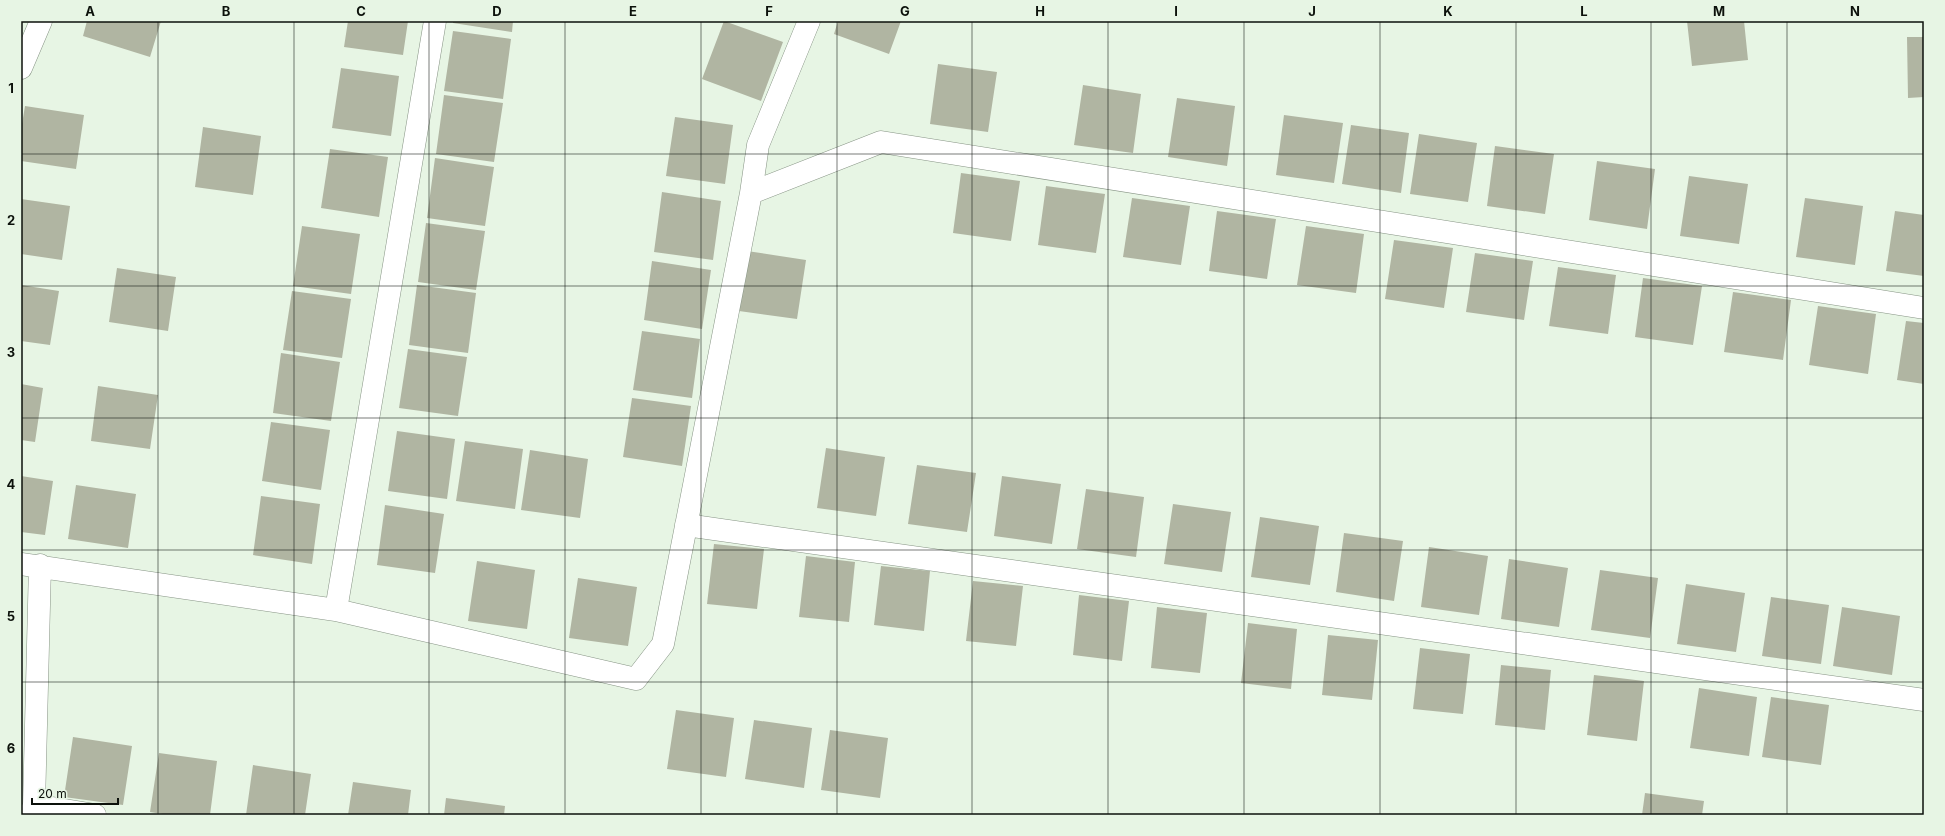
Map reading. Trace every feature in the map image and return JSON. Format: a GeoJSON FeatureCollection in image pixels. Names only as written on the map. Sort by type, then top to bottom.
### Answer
{"type":"FeatureCollection","features":[{"type":"Feature","properties":{"kind":"street"},"geometry":{"type":"LineString","coordinates":[[21,68],[40,21]]}},
{"type":"Feature","properties":{"kind":"street"},"geometry":{"type":"LineString","coordinates":[[336,610],[435,21]]}},
{"type":"Feature","properties":{"kind":"street"},"geometry":{"type":"LineString","coordinates":[[95,815],[32,810],[30,564],[336,610],[636,679],[663,644],[751,193],[758,144],[809,21]]}},
{"type":"Feature","properties":{"kind":"street"},"geometry":{"type":"LineString","coordinates":[[751,193],[881,142],[1924,308]]}},
{"type":"Feature","properties":{"kind":"street"},"geometry":{"type":"LineString","coordinates":[[686,525],[1924,700]]}},
{"type":"Feature","properties":{"kind":"building"},"geometry":{"type":"Polygon","coordinates":[[[87,21],[161,21],[150,57],[83,36],[87,21]]]}},
{"type":"Feature","properties":{"kind":"building"},"geometry":{"type":"Polygon","coordinates":[[[348,21],[408,21],[403,55],[344,47],[348,21]]]}},
{"type":"Feature","properties":{"kind":"building"},"geometry":{"type":"Polygon","coordinates":[[[453,21],[513,21],[512,32],[453,23],[453,21]]]}},
{"type":"Feature","properties":{"kind":"building"},"geometry":{"type":"Polygon","coordinates":[[[724,21],[783,42],[761,101],[702,79],[724,21]]]}},
{"type":"Feature","properties":{"kind":"building"},"geometry":{"type":"Polygon","coordinates":[[[838,21],[901,21],[889,54],[834,34],[838,21]]]}},
{"type":"Feature","properties":{"kind":"building"},"geometry":{"type":"Polygon","coordinates":[[[1687,21],[1744,21],[1748,60],[1692,66],[1687,21]]]}},
{"type":"Feature","properties":{"kind":"building"},"geometry":{"type":"Polygon","coordinates":[[[453,31],[511,39],[503,99],[444,91],[453,31]]]}},
{"type":"Feature","properties":{"kind":"building"},"geometry":{"type":"Polygon","coordinates":[[[1907,37],[1924,37],[1924,97],[1908,98],[1907,37]]]}},
{"type":"Feature","properties":{"kind":"building"},"geometry":{"type":"Polygon","coordinates":[[[938,64],[997,72],[988,132],[930,124],[938,64]]]}},
{"type":"Feature","properties":{"kind":"building"},"geometry":{"type":"Polygon","coordinates":[[[341,68],[399,76],[391,136],[332,128],[341,68]]]}},
{"type":"Feature","properties":{"kind":"building"},"geometry":{"type":"Polygon","coordinates":[[[1083,85],[1141,94],[1133,153],[1074,145],[1083,85]]]}},
{"type":"Feature","properties":{"kind":"building"},"geometry":{"type":"Polygon","coordinates":[[[444,95],[503,103],[494,162],[436,154],[444,95]]]}},
{"type":"Feature","properties":{"kind":"building"},"geometry":{"type":"Polygon","coordinates":[[[1177,98],[1235,106],[1227,166],[1168,157],[1177,98]]]}},
{"type":"Feature","properties":{"kind":"building"},"geometry":{"type":"Polygon","coordinates":[[[25,106],[84,115],[76,169],[21,161],[21,130],[25,106]]]}},
{"type":"Feature","properties":{"kind":"building"},"geometry":{"type":"Polygon","coordinates":[[[1284,115],[1343,123],[1334,183],[1276,175],[1284,115]]]}},
{"type":"Feature","properties":{"kind":"building"},"geometry":{"type":"Polygon","coordinates":[[[675,117],[733,125],[725,184],[666,176],[675,117]]]}},
{"type":"Feature","properties":{"kind":"building"},"geometry":{"type":"Polygon","coordinates":[[[1351,125],[1409,133],[1401,193],[1342,184],[1351,125]]]}},
{"type":"Feature","properties":{"kind":"building"},"geometry":{"type":"Polygon","coordinates":[[[203,127],[261,136],[253,195],[195,187],[203,127]]]}},
{"type":"Feature","properties":{"kind":"building"},"geometry":{"type":"Polygon","coordinates":[[[1419,134],[1477,143],[1468,202],[1410,194],[1419,134]]]}},
{"type":"Feature","properties":{"kind":"building"},"geometry":{"type":"Polygon","coordinates":[[[1495,146],[1554,154],[1545,214],[1487,206],[1495,146]]]}},
{"type":"Feature","properties":{"kind":"building"},"geometry":{"type":"Polygon","coordinates":[[[330,149],[388,157],[379,217],[321,208],[330,149]]]}},
{"type":"Feature","properties":{"kind":"building"},"geometry":{"type":"Polygon","coordinates":[[[435,158],[494,167],[485,226],[427,218],[435,158]]]}},
{"type":"Feature","properties":{"kind":"building"},"geometry":{"type":"Polygon","coordinates":[[[1597,161],[1655,169],[1647,229],[1589,220],[1597,161]]]}},
{"type":"Feature","properties":{"kind":"building"},"geometry":{"type":"Polygon","coordinates":[[[961,173],[1020,181],[1011,241],[953,233],[961,173]]]}},
{"type":"Feature","properties":{"kind":"building"},"geometry":{"type":"Polygon","coordinates":[[[1689,176],[1748,184],[1739,244],[1680,236],[1689,176]]]}},
{"type":"Feature","properties":{"kind":"building"},"geometry":{"type":"Polygon","coordinates":[[[1046,186],[1105,194],[1096,253],[1038,245],[1046,186]]]}},
{"type":"Feature","properties":{"kind":"building"},"geometry":{"type":"Polygon","coordinates":[[[662,192],[721,201],[713,260],[654,252],[662,192]]]}},
{"type":"Feature","properties":{"kind":"building"},"geometry":{"type":"Polygon","coordinates":[[[1132,198],[1190,206],[1181,265],[1123,257],[1132,198]]]}},
{"type":"Feature","properties":{"kind":"building"},"geometry":{"type":"Polygon","coordinates":[[[1805,198],[1863,206],[1855,265],[1796,257],[1805,198]]]}},
{"type":"Feature","properties":{"kind":"building"},"geometry":{"type":"Polygon","coordinates":[[[21,199],[70,206],[62,260],[21,254],[21,199]]]}},
{"type":"Feature","properties":{"kind":"building"},"geometry":{"type":"Polygon","coordinates":[[[1217,211],[1276,219],[1267,279],[1209,271],[1217,211]]]}},
{"type":"Feature","properties":{"kind":"building"},"geometry":{"type":"Polygon","coordinates":[[[1895,211],[1924,215],[1924,276],[1886,271],[1895,211]]]}},
{"type":"Feature","properties":{"kind":"building"},"geometry":{"type":"Polygon","coordinates":[[[426,223],[485,231],[476,290],[418,282],[426,223]]]}},
{"type":"Feature","properties":{"kind":"building"},"geometry":{"type":"Polygon","coordinates":[[[302,226],[360,234],[351,294],[293,286],[302,226]]]}},
{"type":"Feature","properties":{"kind":"building"},"geometry":{"type":"Polygon","coordinates":[[[1306,226],[1364,234],[1356,293],[1297,285],[1306,226]]]}},
{"type":"Feature","properties":{"kind":"building"},"geometry":{"type":"Polygon","coordinates":[[[1394,240],[1453,248],[1444,308],[1385,299],[1394,240]]]}},
{"type":"Feature","properties":{"kind":"building"},"geometry":{"type":"Polygon","coordinates":[[[747,251],[806,260],[797,319],[739,311],[747,251]]]}},
{"type":"Feature","properties":{"kind":"building"},"geometry":{"type":"Polygon","coordinates":[[[1475,253],[1533,261],[1524,320],[1466,312],[1475,253]]]}},
{"type":"Feature","properties":{"kind":"building"},"geometry":{"type":"Polygon","coordinates":[[[652,261],[711,270],[702,329],[644,320],[652,261]]]}},
{"type":"Feature","properties":{"kind":"building"},"geometry":{"type":"Polygon","coordinates":[[[1558,267],[1616,275],[1608,334],[1549,326],[1558,267]]]}},
{"type":"Feature","properties":{"kind":"building"},"geometry":{"type":"Polygon","coordinates":[[[117,268],[176,277],[168,331],[109,322],[117,268]]]}},
{"type":"Feature","properties":{"kind":"building"},"geometry":{"type":"Polygon","coordinates":[[[1643,278],[1702,286],[1693,345],[1635,337],[1643,278]]]}},
{"type":"Feature","properties":{"kind":"building"},"geometry":{"type":"Polygon","coordinates":[[[21,285],[59,291],[50,345],[21,341],[21,285]]]}},
{"type":"Feature","properties":{"kind":"building"},"geometry":{"type":"Polygon","coordinates":[[[417,285],[476,293],[468,353],[409,345],[417,285]]]}},
{"type":"Feature","properties":{"kind":"building"},"geometry":{"type":"Polygon","coordinates":[[[292,291],[351,299],[342,358],[283,350],[292,291]]]}},
{"type":"Feature","properties":{"kind":"building"},"geometry":{"type":"Polygon","coordinates":[[[1733,292],[1791,300],[1783,360],[1724,352],[1733,292]]]}},
{"type":"Feature","properties":{"kind":"building"},"geometry":{"type":"Polygon","coordinates":[[[1818,306],[1876,314],[1868,374],[1809,365],[1818,306]]]}},
{"type":"Feature","properties":{"kind":"building"},"geometry":{"type":"Polygon","coordinates":[[[1906,321],[1924,323],[1924,384],[1897,380],[1906,321]]]}},
{"type":"Feature","properties":{"kind":"building"},"geometry":{"type":"Polygon","coordinates":[[[642,331],[700,339],[692,398],[633,390],[642,331]]]}},
{"type":"Feature","properties":{"kind":"building"},"geometry":{"type":"Polygon","coordinates":[[[408,349],[467,357],[458,416],[399,408],[408,349]]]}},
{"type":"Feature","properties":{"kind":"building"},"geometry":{"type":"Polygon","coordinates":[[[281,353],[340,362],[331,421],[273,413],[281,353]]]}},
{"type":"Feature","properties":{"kind":"building"},"geometry":{"type":"Polygon","coordinates":[[[21,384],[43,388],[35,442],[21,440],[21,384]]]}},
{"type":"Feature","properties":{"kind":"building"},"geometry":{"type":"Polygon","coordinates":[[[98,386],[158,395],[150,449],[91,441],[98,386]]]}},
{"type":"Feature","properties":{"kind":"building"},"geometry":{"type":"Polygon","coordinates":[[[632,398],[691,406],[682,466],[623,457],[632,398]]]}},
{"type":"Feature","properties":{"kind":"building"},"geometry":{"type":"Polygon","coordinates":[[[271,422],[330,430],[321,490],[262,481],[271,422]]]}},
{"type":"Feature","properties":{"kind":"building"},"geometry":{"type":"Polygon","coordinates":[[[397,431],[455,439],[447,499],[388,491],[397,431]]]}},
{"type":"Feature","properties":{"kind":"building"},"geometry":{"type":"Polygon","coordinates":[[[465,441],[523,449],[515,509],[456,501],[465,441]]]}},
{"type":"Feature","properties":{"kind":"building"},"geometry":{"type":"Polygon","coordinates":[[[826,448],[885,457],[876,516],[817,508],[826,448]]]}},
{"type":"Feature","properties":{"kind":"building"},"geometry":{"type":"Polygon","coordinates":[[[530,450],[588,459],[580,518],[521,510],[530,450]]]}},
{"type":"Feature","properties":{"kind":"building"},"geometry":{"type":"Polygon","coordinates":[[[917,465],[976,473],[967,532],[908,524],[917,465]]]}},
{"type":"Feature","properties":{"kind":"building"},"geometry":{"type":"Polygon","coordinates":[[[21,476],[53,481],[45,535],[21,532],[21,476]]]}},
{"type":"Feature","properties":{"kind":"building"},"geometry":{"type":"Polygon","coordinates":[[[1002,476],[1061,484],[1052,544],[994,536],[1002,476]]]}},
{"type":"Feature","properties":{"kind":"building"},"geometry":{"type":"Polygon","coordinates":[[[76,485],[136,494],[128,548],[68,539],[76,485]]]}},
{"type":"Feature","properties":{"kind":"building"},"geometry":{"type":"Polygon","coordinates":[[[1086,489],[1144,497],[1136,557],[1077,549],[1086,489]]]}},
{"type":"Feature","properties":{"kind":"building"},"geometry":{"type":"Polygon","coordinates":[[[261,496],[320,504],[312,564],[253,555],[261,496]]]}},
{"type":"Feature","properties":{"kind":"building"},"geometry":{"type":"Polygon","coordinates":[[[1173,504],[1231,512],[1222,572],[1164,564],[1173,504]]]}},
{"type":"Feature","properties":{"kind":"building"},"geometry":{"type":"Polygon","coordinates":[[[385,505],[444,514],[435,573],[377,565],[385,505]]]}},
{"type":"Feature","properties":{"kind":"building"},"geometry":{"type":"Polygon","coordinates":[[[1260,517],[1319,526],[1310,585],[1251,577],[1260,517]]]}},
{"type":"Feature","properties":{"kind":"building"},"geometry":{"type":"Polygon","coordinates":[[[1344,533],[1403,541],[1394,601],[1336,592],[1344,533]]]}},
{"type":"Feature","properties":{"kind":"building"},"geometry":{"type":"Polygon","coordinates":[[[714,544],[764,549],[757,609],[707,604],[714,544]]]}},
{"type":"Feature","properties":{"kind":"building"},"geometry":{"type":"Polygon","coordinates":[[[1429,547],[1488,556],[1479,615],[1421,607],[1429,547]]]}},
{"type":"Feature","properties":{"kind":"building"},"geometry":{"type":"Polygon","coordinates":[[[806,556],[855,562],[849,622],[799,617],[806,556]]]}},
{"type":"Feature","properties":{"kind":"building"},"geometry":{"type":"Polygon","coordinates":[[[1509,559],[1568,568],[1559,627],[1501,619],[1509,559]]]}},
{"type":"Feature","properties":{"kind":"building"},"geometry":{"type":"Polygon","coordinates":[[[477,561],[535,570],[527,629],[468,621],[477,561]]]}},
{"type":"Feature","properties":{"kind":"building"},"geometry":{"type":"Polygon","coordinates":[[[881,566],[930,571],[924,631],[874,625],[881,566]]]}},
{"type":"Feature","properties":{"kind":"building"},"geometry":{"type":"Polygon","coordinates":[[[1600,570],[1658,578],[1650,638],[1591,630],[1600,570]]]}},
{"type":"Feature","properties":{"kind":"building"},"geometry":{"type":"Polygon","coordinates":[[[578,578],[637,587],[628,646],[569,638],[578,578]]]}},
{"type":"Feature","properties":{"kind":"building"},"geometry":{"type":"Polygon","coordinates":[[[973,581],[1023,586],[1016,646],[966,641],[973,581]]]}},
{"type":"Feature","properties":{"kind":"building"},"geometry":{"type":"Polygon","coordinates":[[[1686,584],[1745,593],[1736,652],[1677,644],[1686,584]]]}},
{"type":"Feature","properties":{"kind":"building"},"geometry":{"type":"Polygon","coordinates":[[[1079,595],[1129,601],[1122,661],[1073,655],[1079,595]]]}},
{"type":"Feature","properties":{"kind":"building"},"geometry":{"type":"Polygon","coordinates":[[[1771,597],[1829,605],[1821,664],[1762,656],[1771,597]]]}},
{"type":"Feature","properties":{"kind":"building"},"geometry":{"type":"Polygon","coordinates":[[[1157,607],[1207,613],[1200,673],[1151,668],[1157,607]]]}},
{"type":"Feature","properties":{"kind":"building"},"geometry":{"type":"Polygon","coordinates":[[[1842,607],[1900,616],[1892,675],[1833,666],[1842,607]]]}},
{"type":"Feature","properties":{"kind":"building"},"geometry":{"type":"Polygon","coordinates":[[[1248,623],[1297,629],[1291,689],[1241,683],[1248,623]]]}},
{"type":"Feature","properties":{"kind":"building"},"geometry":{"type":"Polygon","coordinates":[[[1328,635],[1378,640],[1372,700],[1322,695],[1328,635]]]}},
{"type":"Feature","properties":{"kind":"building"},"geometry":{"type":"Polygon","coordinates":[[[1420,648],[1470,654],[1463,714],[1413,709],[1420,648]]]}},
{"type":"Feature","properties":{"kind":"building"},"geometry":{"type":"Polygon","coordinates":[[[1501,665],[1551,670],[1545,730],[1495,725],[1501,665]]]}},
{"type":"Feature","properties":{"kind":"building"},"geometry":{"type":"Polygon","coordinates":[[[1594,675],[1644,681],[1637,741],[1587,735],[1594,675]]]}},
{"type":"Feature","properties":{"kind":"building"},"geometry":{"type":"Polygon","coordinates":[[[1699,688],[1757,697],[1749,756],[1690,748],[1699,688]]]}},
{"type":"Feature","properties":{"kind":"building"},"geometry":{"type":"Polygon","coordinates":[[[1771,697],[1829,705],[1821,765],[1762,757],[1771,697]]]}},
{"type":"Feature","properties":{"kind":"building"},"geometry":{"type":"Polygon","coordinates":[[[676,710],[734,718],[726,777],[667,769],[676,710]]]}},
{"type":"Feature","properties":{"kind":"building"},"geometry":{"type":"Polygon","coordinates":[[[754,720],[812,728],[804,788],[745,779],[754,720]]]}},
{"type":"Feature","properties":{"kind":"building"},"geometry":{"type":"Polygon","coordinates":[[[830,730],[888,738],[880,798],[821,790],[830,730]]]}},
{"type":"Feature","properties":{"kind":"building"},"geometry":{"type":"Polygon","coordinates":[[[73,737],[132,746],[123,805],[64,797],[73,737]]]}},
{"type":"Feature","properties":{"kind":"building"},"geometry":{"type":"Polygon","coordinates":[[[159,753],[217,761],[210,815],[169,815],[150,812],[159,753]]]}},
{"type":"Feature","properties":{"kind":"building"},"geometry":{"type":"Polygon","coordinates":[[[253,765],[311,774],[305,815],[246,815],[253,765]]]}},
{"type":"Feature","properties":{"kind":"building"},"geometry":{"type":"Polygon","coordinates":[[[353,782],[411,790],[408,815],[348,815],[353,782]]]}},
{"type":"Feature","properties":{"kind":"building"},"geometry":{"type":"Polygon","coordinates":[[[1645,793],[1704,801],[1702,815],[1642,815],[1645,793]]]}},
{"type":"Feature","properties":{"kind":"building"},"geometry":{"type":"Polygon","coordinates":[[[446,798],[505,806],[504,815],[444,815],[446,798]]]}}]}
